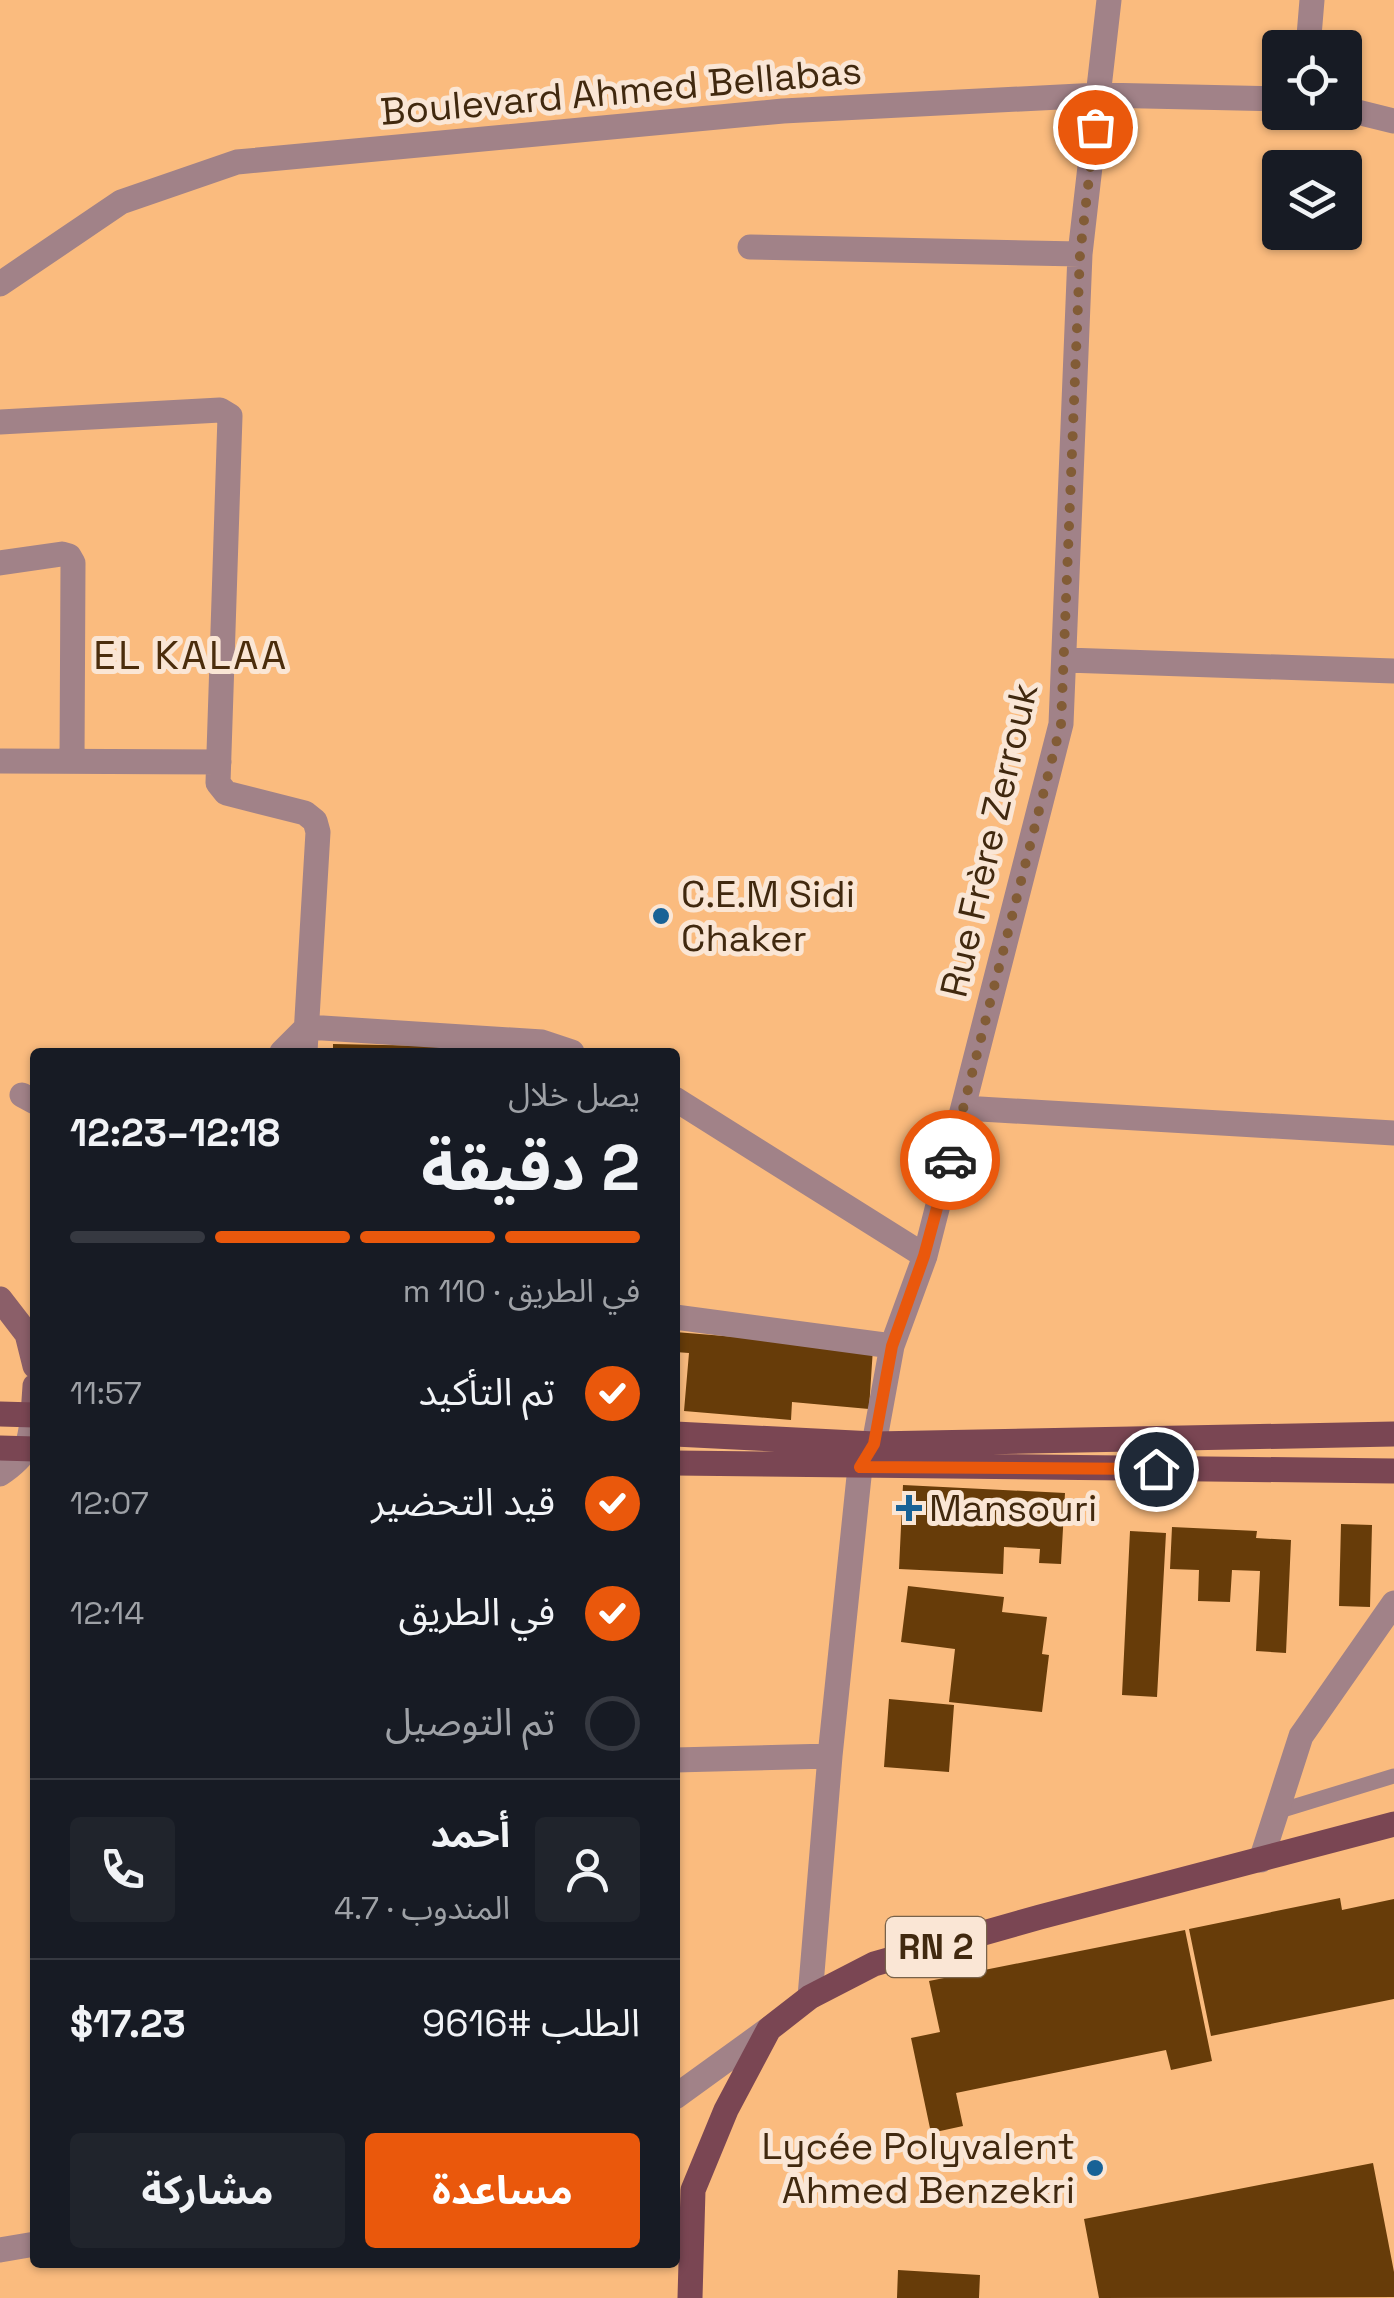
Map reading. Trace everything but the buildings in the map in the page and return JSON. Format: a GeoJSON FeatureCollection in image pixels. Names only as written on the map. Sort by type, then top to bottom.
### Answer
{"type":"FeatureCollection","features":[{"type":"Feature","properties":{"kind":"main road"},"geometry":{"type":"LineString","coordinates":[[0,1299],[27,1334],[30,1346]]}},
{"type":"Feature","properties":{"kind":"main road"},"geometry":{"type":"LineString","coordinates":[[0,1414],[30,1415]]}},
{"type":"Feature","properties":{"kind":"main road"},"geometry":{"type":"LineString","coordinates":[[680,1434],[874,1444],[1394,1434]]}},
{"type":"Feature","properties":{"kind":"main road"},"geometry":{"type":"LineString","coordinates":[[0,1448],[30,1449]]}},
{"type":"Feature","properties":{"kind":"main road"},"geometry":{"type":"LineString","coordinates":[[680,1463],[1394,1471]]}},
{"type":"Feature","properties":{"kind":"main road","name":"RN 2"},"geometry":{"type":"LineString","coordinates":[[690,2298],[684,2189],[769,2028],[810,1998],[874,1964],[1040,1916],[1394,1824]]}},
{"type":"Feature","properties":{"kind":"street","name":"Rue Frère Zerrouk"},"geometry":{"type":"LineString","coordinates":[[874,1444],[892,1346],[924,1256],[1061,724],[1080,254],[1109,0]]}},
{"type":"Feature","properties":{"kind":"street"},"geometry":{"type":"LineString","coordinates":[[1310,30],[1312,0]]}},
{"type":"Feature","properties":{"kind":"street","name":"Boulevard Ahmed Bellabas"},"geometry":{"type":"LineString","coordinates":[[0,284],[122,202],[237,162],[782,110],[1099,95],[1262,99]]}},
{"type":"Feature","properties":{"kind":"street"},"geometry":{"type":"LineString","coordinates":[[1362,113],[1394,120]]}},
{"type":"Feature","properties":{"kind":"street"},"geometry":{"type":"LineString","coordinates":[[750,248],[1080,254]]}},
{"type":"Feature","properties":{"kind":"street"},"geometry":{"type":"LineString","coordinates":[[0,422],[220,410],[230,416],[218,782],[226,793],[305,813],[315,821],[318,832],[306,1040],[542,1042],[560,1048]]}},
{"type":"Feature","properties":{"kind":"street"},"geometry":{"type":"LineString","coordinates":[[0,563],[62,554],[73,563],[72,761]]}},
{"type":"Feature","properties":{"kind":"street"},"geometry":{"type":"LineString","coordinates":[[1066,660],[1394,671]]}},
{"type":"Feature","properties":{"kind":"street"},"geometry":{"type":"LineString","coordinates":[[0,761],[219,762]]}},
{"type":"Feature","properties":{"kind":"street"},"geometry":{"type":"LineString","coordinates":[[680,1102],[924,1256]]}},
{"type":"Feature","properties":{"kind":"street"},"geometry":{"type":"LineString","coordinates":[[964,1108],[1394,1133]]}},
{"type":"Feature","properties":{"kind":"street"},"geometry":{"type":"LineString","coordinates":[[680,1319],[892,1346]]}},
{"type":"Feature","properties":{"kind":"street"},"geometry":{"type":"LineString","coordinates":[[810,1998],[860,1467],[874,1444]]}},
{"type":"Feature","properties":{"kind":"street"},"geometry":{"type":"LineString","coordinates":[[0,1474],[30,1451]]}},
{"type":"Feature","properties":{"kind":"street"},"geometry":{"type":"LineString","coordinates":[[1260,1860],[1301,1736],[1394,1603]]}},
{"type":"Feature","properties":{"kind":"street"},"geometry":{"type":"LineString","coordinates":[[680,1760],[830,1756]]}},
{"type":"Feature","properties":{"kind":"street"},"geometry":{"type":"LineString","coordinates":[[680,2093],[769,2028]]}},
{"type":"Feature","properties":{"kind":"street"},"geometry":{"type":"LineString","coordinates":[[0,2250],[30,2245]]}},
{"type":"Feature","properties":{"kind":"lane"},"geometry":{"type":"LineString","coordinates":[[1276,1812],[1394,1776]]}},
{"type":"Feature","properties":{"kind":"way so far"},"geometry":{"type":"LineString","coordinates":[[950,1160],[1061,724],[1080,254],[1095,127]]}},
{"type":"Feature","properties":{"kind":"place","name":"C.E.M Sidi Chaker"},"geometry":{"type":"Point","coordinates":[661,916]}},
{"type":"Feature","properties":{"kind":"place","name":"Mansouri"},"geometry":{"type":"Point","coordinates":[909,1508]}},
{"type":"Feature","properties":{"kind":"place","name":"Lycée Polyvalent Ahmed Benzekri"},"geometry":{"type":"Point","coordinates":[1095,2168]}},
{"type":"Feature","properties":{"kind":"district","name":"EL KALAA"},"geometry":{"type":"Point","coordinates":[191,655]}},
{"type":"Feature","properties":{"kind":"route"},"geometry":{"type":"LineString","coordinates":[[950,1160],[924,1256],[892,1346],[874,1444],[860,1467],[1156,1469]]}}]}
